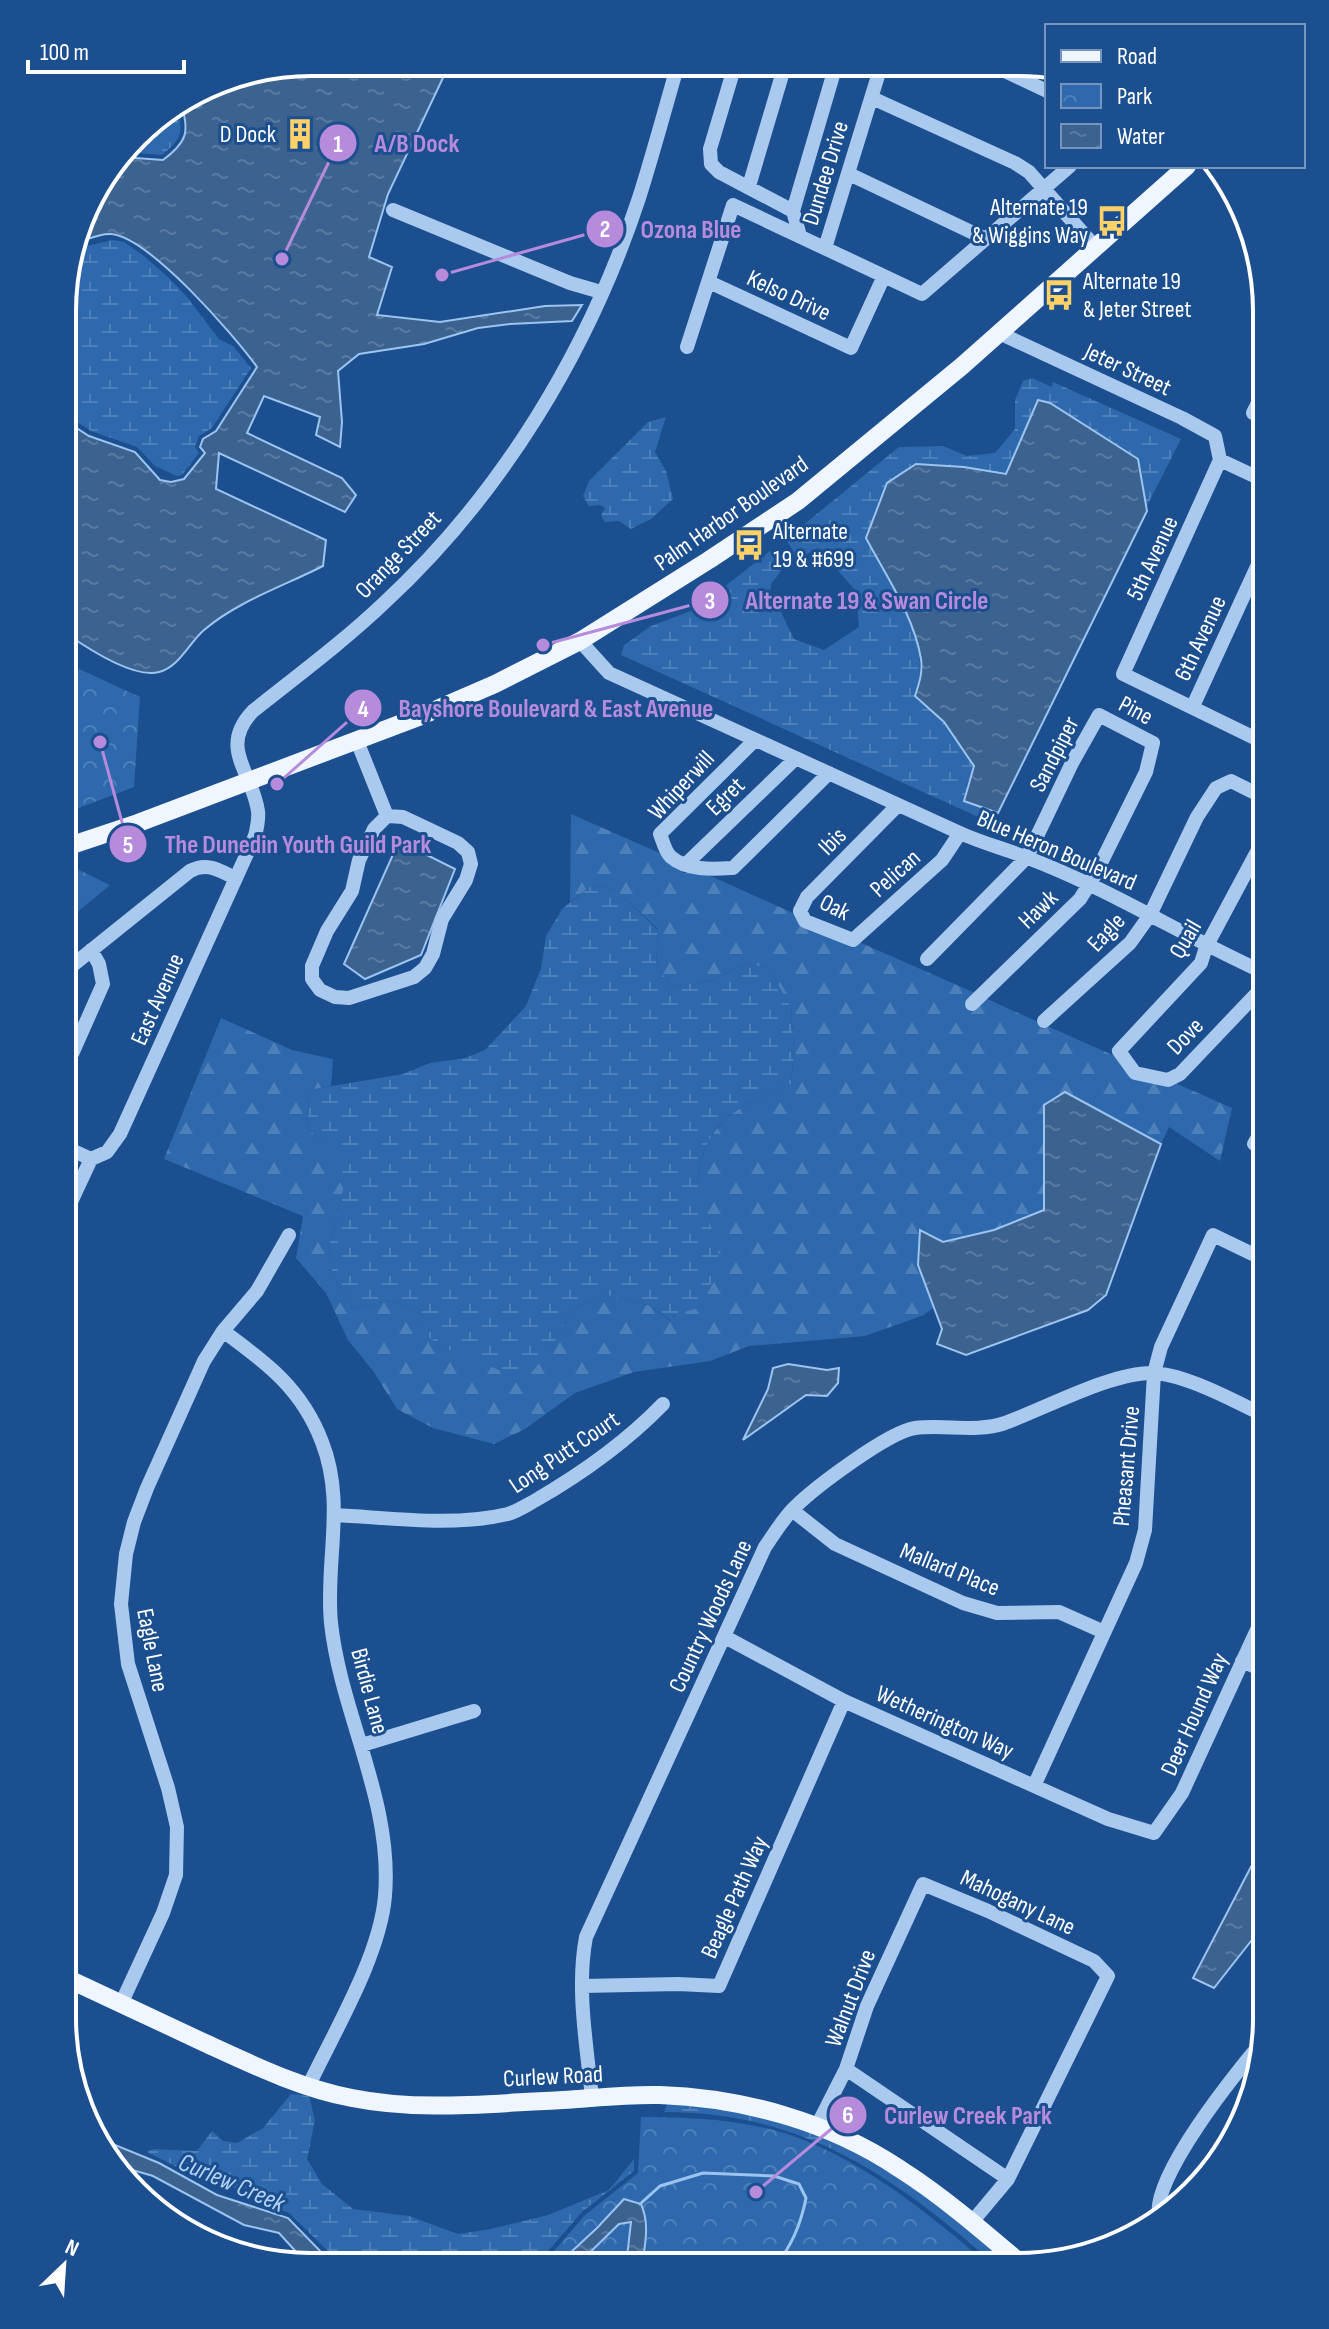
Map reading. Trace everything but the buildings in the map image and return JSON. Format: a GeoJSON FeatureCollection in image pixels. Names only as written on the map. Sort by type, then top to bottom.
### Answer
{"type":"FeatureCollection","features":[{"type":"Feature","properties":{"kind":"main road","name":"Palm Harbor Boulevard"},"geometry":{"type":"LineString","coordinates":[[76,843],[357,741],[495,684],[580,641],[798,501],[882,434],[1181,172]]}},
{"type":"Feature","properties":{"kind":"main road","name":"Curlew Road"},"geometry":{"type":"LineString","coordinates":[[76,1983],[265,2070],[308,2087],[351,2098],[413,2106],[658,2095],[764,2110],[817,2126],[872,2151],[899,2167],[1009,2253]]}},
{"type":"Feature","properties":{"kind":"street","name":"Orange Street"},"geometry":{"type":"LineString","coordinates":[[248,781],[236,748],[240,727],[253,711],[383,604],[454,529],[531,427],[556,385],[601,292],[639,198],[674,76]]}},
{"type":"Feature","properties":{"kind":"street"},"geometry":{"type":"LineString","coordinates":[[732,76],[709,158],[711,164],[719,172],[793,211]]}},
{"type":"Feature","properties":{"kind":"street"},"geometry":{"type":"LineString","coordinates":[[749,186],[782,76]]}},
{"type":"Feature","properties":{"kind":"street"},"geometry":{"type":"LineString","coordinates":[[800,236],[793,211],[833,76]]}},
{"type":"Feature","properties":{"kind":"street","name":"Dundee Drive"},"geometry":{"type":"LineString","coordinates":[[825,248],[878,76]]}},
{"type":"Feature","properties":{"kind":"street"},"geometry":{"type":"LineString","coordinates":[[1015,76],[1045,90]]}},
{"type":"Feature","properties":{"kind":"street"},"geometry":{"type":"LineString","coordinates":[[872,98],[1029,172],[1096,248]]}},
{"type":"Feature","properties":{"kind":"street"},"geometry":{"type":"LineString","coordinates":[[687,347],[733,205],[922,294],[1068,168]]}},
{"type":"Feature","properties":{"kind":"street"},"geometry":{"type":"LineString","coordinates":[[849,174],[986,239]]}},
{"type":"Feature","properties":{"kind":"street"},"geometry":{"type":"LineString","coordinates":[[393,210],[570,283],[601,292]]}},
{"type":"Feature","properties":{"kind":"street","name":"Kelso Drive"},"geometry":{"type":"LineString","coordinates":[[709,282],[851,348],[884,276]]}},
{"type":"Feature","properties":{"kind":"street","name":"Jeter Street"},"geometry":{"type":"LineString","coordinates":[[999,333],[1215,436],[1220,460]]}},
{"type":"Feature","properties":{"kind":"street"},"geometry":{"type":"LineString","coordinates":[[1220,460],[1253,475]]}},
{"type":"Feature","properties":{"kind":"street","name":"5th Avenue"},"geometry":{"type":"LineString","coordinates":[[1193,706],[1123,674],[1220,460]]}},
{"type":"Feature","properties":{"kind":"street","name":"6th Avenue"},"geometry":{"type":"LineString","coordinates":[[1193,706],[1253,576]]}},
{"type":"Feature","properties":{"kind":"street","name":"Blue Heron Boulevard"},"geometry":{"type":"LineString","coordinates":[[580,641],[609,673],[995,849],[1027,857],[1253,967]]}},
{"type":"Feature","properties":{"kind":"street"},"geometry":{"type":"LineString","coordinates":[[1193,706],[1253,734]]}},
{"type":"Feature","properties":{"kind":"street","name":"Pine"},"geometry":{"type":"LineString","coordinates":[[1099,715],[1153,743]]}},
{"type":"Feature","properties":{"kind":"street","name":"Sandpiper"},"geometry":{"type":"LineString","coordinates":[[927,959],[1027,857],[1099,715]]}},
{"type":"Feature","properties":{"kind":"street"},"geometry":{"type":"LineString","coordinates":[[357,741],[387,816]]}},
{"type":"Feature","properties":{"kind":"street","name":"Whiperwill"},"geometry":{"type":"LineString","coordinates":[[685,865],[669,856],[660,834],[754,741]]}},
{"type":"Feature","properties":{"kind":"street","name":"Hawk"},"geometry":{"type":"LineString","coordinates":[[972,1004],[1080,899],[1146,772],[1153,743]]}},
{"type":"Feature","properties":{"kind":"street","name":"Egret"},"geometry":{"type":"LineString","coordinates":[[685,865],[795,759]]}},
{"type":"Feature","properties":{"kind":"street"},"geometry":{"type":"LineString","coordinates":[[685,865],[710,869],[733,868],[829,773]]}},
{"type":"Feature","properties":{"kind":"street","name":"East Avenue"},"geometry":{"type":"LineString","coordinates":[[76,1191],[91,1159],[107,1152],[120,1134],[255,836],[258,809],[248,781]]}},
{"type":"Feature","properties":{"kind":"street","name":"Eagle"},"geometry":{"type":"LineString","coordinates":[[1044,1021],[1130,943],[1150,915],[1197,817],[1216,788],[1231,781],[1253,792]]}},
{"type":"Feature","properties":{"kind":"street","name":"Ibis"},"geometry":{"type":"LineString","coordinates":[[800,911],[807,897],[898,805]]}},
{"type":"Feature","properties":{"kind":"street"},"geometry":{"type":"LineString","coordinates":[[387,816],[403,817],[458,843],[468,852],[471,864],[466,880],[442,919],[433,954],[425,968],[414,977],[362,994],[349,998],[335,997],[320,990],[312,979],[312,966],[327,931],[352,891],[359,860],[374,829],[387,816]]}},
{"type":"Feature","properties":{"kind":"street","name":"Pelican"},"geometry":{"type":"LineString","coordinates":[[853,940],[942,860],[960,833]]}},
{"type":"Feature","properties":{"kind":"street","name":"Quail"},"geometry":{"type":"LineString","coordinates":[[1119,1051],[1201,963],[1206,947],[1253,860]]}},
{"type":"Feature","properties":{"kind":"street"},"geometry":{"type":"LineString","coordinates":[[76,962],[200,866],[212,867],[235,878]]}},
{"type":"Feature","properties":{"kind":"street","name":"Oak"},"geometry":{"type":"LineString","coordinates":[[800,911],[805,921],[853,940]]}},
{"type":"Feature","properties":{"kind":"street"},"geometry":{"type":"LineString","coordinates":[[76,1045],[103,984],[99,964],[91,950]]}},
{"type":"Feature","properties":{"kind":"street","name":"Dove"},"geometry":{"type":"LineString","coordinates":[[1119,1051],[1135,1073],[1168,1080],[1180,1074],[1253,998]]}},
{"type":"Feature","properties":{"kind":"street"},"geometry":{"type":"LineString","coordinates":[[76,1152],[91,1159]]}},
{"type":"Feature","properties":{"kind":"street","name":"Eagle Lane"},"geometry":{"type":"LineString","coordinates":[[121,2004],[163,1913],[176,1875],[177,1827],[126,1654],[121,1606],[126,1554],[147,1488],[204,1361],[223,1331],[257,1291],[289,1235]]}},
{"type":"Feature","properties":{"kind":"street","name":"Pheasant Drive"},"geometry":{"type":"LineString","coordinates":[[1034,1786],[1136,1563],[1145,1530],[1154,1373],[1161,1347],[1213,1235],[1252,1254]]}},
{"type":"Feature","properties":{"kind":"street","name":"Birdie Lane"},"geometry":{"type":"LineString","coordinates":[[223,1331],[293,1388],[310,1413],[330,1467],[336,1515],[331,1577],[332,1626],[338,1663],[385,1838],[383,1910],[373,1950],[308,2087]]}},
{"type":"Feature","properties":{"kind":"street","name":"Country Woods Lane"},"geometry":{"type":"LineString","coordinates":[[592,2098],[583,1986],[582,1955],[586,1937],[765,1547],[792,1510],[863,1456],[907,1430],[993,1426],[1095,1386],[1154,1373],[1213,1391],[1252,1410]]}},
{"type":"Feature","properties":{"kind":"street","name":"Long Putt Court"},"geometry":{"type":"LineString","coordinates":[[336,1515],[432,1519],[488,1518],[513,1513],[565,1483],[645,1423],[663,1404]]}},
{"type":"Feature","properties":{"kind":"street","name":"Mallard Place"},"geometry":{"type":"LineString","coordinates":[[792,1510],[835,1544],[963,1603],[997,1613],[1059,1612],[1104,1632]]}},
{"type":"Feature","properties":{"kind":"street","name":"Wetherington Way"},"geometry":{"type":"LineString","coordinates":[[725,1637],[844,1701],[1108,1819],[1154,1833]]}},
{"type":"Feature","properties":{"kind":"street","name":"Deer Hound Way"},"geometry":{"type":"LineString","coordinates":[[1154,1833],[1182,1793],[1252,1639]]}},
{"type":"Feature","properties":{"kind":"street"},"geometry":{"type":"LineString","coordinates":[[1242,1661],[1252,1665]]}},
{"type":"Feature","properties":{"kind":"street","name":"Beagle Path Way"},"geometry":{"type":"LineString","coordinates":[[583,1986],[719,1986],[844,1701]]}},
{"type":"Feature","properties":{"kind":"street"},"geometry":{"type":"LineString","coordinates":[[362,1745],[474,1711]]}},
{"type":"Feature","properties":{"kind":"street","name":"Mahogany Lane"},"geometry":{"type":"LineString","coordinates":[[923,1884],[1094,1961],[1108,1976],[1008,2179]]}},
{"type":"Feature","properties":{"kind":"street","name":"Walnut Drive"},"geometry":{"type":"LineString","coordinates":[[817,2126],[846,2069],[867,2006],[923,1884]]}},
{"type":"Feature","properties":{"kind":"street"},"geometry":{"type":"LineString","coordinates":[[1161,2204],[1162,2194],[1182,2152],[1219,2094],[1249,2058]]}},
{"type":"Feature","properties":{"kind":"street"},"geometry":{"type":"LineString","coordinates":[[846,2069],[1008,2179],[972,2222]]}},
{"type":"Feature","properties":{"kind":"green space"},"geometry":{"type":"Polygon","coordinates":[[[179,118],[181,128],[178,139],[162,155],[138,153],[156,134],[179,118]]]}},
{"type":"Feature","properties":{"kind":"green space"},"geometry":{"type":"Polygon","coordinates":[[[113,240],[124,242],[144,256],[186,296],[219,339],[233,346],[251,368],[212,428],[199,436],[195,447],[199,453],[182,475],[177,476],[155,466],[137,447],[91,431],[76,421],[76,311],[85,246],[113,240]]]}},
{"type":"Feature","properties":{"kind":"green space"},"geometry":{"type":"Polygon","coordinates":[[[1032,378],[1052,387],[1053,382],[1181,439],[1146,508],[1137,459],[1050,403],[1038,400],[1006,474],[916,464],[891,585],[916,638],[920,666],[915,696],[944,722],[974,766],[966,787],[998,812],[996,825],[621,655],[624,645],[651,626],[696,609],[770,551],[781,571],[771,584],[770,598],[780,610],[794,639],[824,650],[859,627],[856,591],[818,548],[796,556],[786,539],[899,447],[943,446],[967,456],[995,453],[1015,429],[1015,400],[1023,381],[1032,378]]]}},
{"type":"Feature","properties":{"kind":"green space"},"geometry":{"type":"Polygon","coordinates":[[[666,417],[655,452],[666,471],[673,499],[651,519],[631,529],[619,521],[605,522],[601,515],[605,508],[589,506],[583,496],[589,481],[648,422],[666,417]]]}},
{"type":"Feature","properties":{"kind":"green space"},"geometry":{"type":"Polygon","coordinates":[[[76,668],[140,697],[134,787],[76,809],[76,668]]]}},
{"type":"Feature","properties":{"kind":"green space"},"geometry":{"type":"Polygon","coordinates":[[[571,814],[662,854],[684,873],[706,874],[793,913],[852,948],[859,942],[975,993],[964,1004],[971,1012],[985,998],[1036,1021],[1042,1029],[1047,1026],[1115,1056],[1131,1077],[1175,1083],[1232,1108],[1220,1161],[1169,1127],[1161,1144],[1065,1092],[1044,1105],[1044,1210],[994,1230],[943,1242],[921,1231],[918,1265],[934,1307],[924,1315],[865,1336],[749,1346],[710,1361],[634,1372],[575,1393],[525,1429],[494,1444],[433,1428],[397,1409],[373,1371],[348,1340],[326,1293],[296,1258],[303,1216],[164,1159],[221,1018],[292,1050],[333,1059],[331,1086],[309,1090],[307,1127],[343,1162],[343,1191],[329,1247],[332,1274],[354,1309],[382,1302],[403,1305],[421,1315],[426,1335],[449,1350],[480,1360],[549,1353],[571,1310],[606,1295],[648,1305],[671,1321],[718,1251],[703,1211],[698,1186],[705,1150],[721,1123],[733,1113],[791,1084],[794,1049],[791,1008],[768,967],[743,964],[713,980],[672,987],[656,964],[658,929],[616,890],[592,885],[570,902],[571,814]]]}},
{"type":"Feature","properties":{"kind":"green space"},"geometry":{"type":"Polygon","coordinates":[[[76,868],[110,885],[76,913],[76,868]]]}},
{"type":"Feature","properties":{"kind":"green space"},"geometry":{"type":"Polygon","coordinates":[[[592,885],[616,890],[658,930],[656,964],[672,987],[713,980],[743,964],[768,967],[791,1008],[794,1049],[791,1084],[733,1113],[712,1135],[705,1150],[698,1185],[718,1258],[712,1281],[698,1308],[674,1315],[672,1321],[648,1305],[606,1295],[571,1310],[549,1353],[524,1380],[449,1350],[425,1335],[421,1315],[403,1305],[381,1302],[354,1309],[332,1274],[329,1247],[343,1191],[342,1162],[307,1127],[309,1090],[403,1074],[430,1063],[465,1058],[485,1050],[526,1006],[541,968],[546,936],[562,909],[592,885]]]}},
{"type":"Feature","properties":{"kind":"green space"},"geometry":{"type":"Polygon","coordinates":[[[291,2094],[309,2096],[315,2120],[307,2159],[322,2184],[353,2209],[409,2216],[458,2234],[548,2215],[609,2190],[634,2159],[634,2171],[582,2212],[546,2253],[330,2253],[289,2213],[266,2205],[222,2181],[177,2167],[147,2152],[153,2149],[197,2151],[212,2131],[223,2141],[237,2143],[263,2128],[291,2094]]]}},
{"type":"Feature","properties":{"kind":"green space"},"geometry":{"type":"Polygon","coordinates":[[[668,2102],[777,2119],[869,2157],[957,2218],[995,2253],[981,2253],[923,2205],[885,2179],[846,2156],[805,2138],[762,2124],[715,2115],[664,2112],[668,2102]]]}},
{"type":"Feature","properties":{"kind":"green space"},"geometry":{"type":"Polygon","coordinates":[[[641,2117],[724,2121],[765,2128],[804,2140],[855,2165],[926,2213],[974,2253],[552,2253],[585,2215],[638,2173],[641,2117]]]}},
{"type":"Feature","properties":{"kind":"water"},"geometry":{"type":"Polygon","coordinates":[[[296,77],[443,77],[388,194],[369,257],[392,267],[377,315],[440,322],[545,306],[582,305],[572,321],[478,328],[424,344],[359,354],[338,371],[342,422],[340,447],[316,435],[320,417],[264,396],[247,433],[342,478],[356,495],[345,512],[219,453],[216,489],[326,540],[323,566],[246,602],[204,630],[172,665],[159,672],[148,673],[109,660],[76,640],[76,428],[89,436],[135,452],[160,480],[171,482],[184,479],[205,453],[200,447],[203,439],[216,431],[257,367],[190,290],[147,252],[127,239],[111,234],[87,239],[108,194],[125,168],[134,158],[163,160],[182,142],[183,115],[221,94],[265,81],[296,77]]]}},
{"type":"Feature","properties":{"kind":"water"},"geometry":{"type":"Polygon","coordinates":[[[1038,400],[1050,403],[1138,459],[1147,511],[998,813],[964,801],[974,766],[944,722],[915,696],[921,669],[917,643],[898,597],[866,538],[887,483],[916,464],[1006,474],[1038,400]]]}},
{"type":"Feature","properties":{"kind":"water"},"geometry":{"type":"Polygon","coordinates":[[[399,841],[455,869],[421,955],[365,979],[344,964],[399,841]]]}},
{"type":"Feature","properties":{"kind":"water"},"geometry":{"type":"Polygon","coordinates":[[[1065,1092],[1161,1144],[1106,1295],[1088,1310],[966,1355],[937,1344],[942,1329],[918,1265],[920,1230],[943,1242],[994,1230],[1044,1210],[1044,1105],[1065,1092]]]}},
{"type":"Feature","properties":{"kind":"water"},"geometry":{"type":"Polygon","coordinates":[[[788,1364],[827,1370],[839,1368],[838,1383],[827,1396],[806,1395],[743,1440],[768,1389],[773,1368],[788,1364]]]}},
{"type":"Feature","properties":{"kind":"water"},"geometry":{"type":"Polygon","coordinates":[[[1252,1865],[1252,1940],[1214,1988],[1193,1978],[1252,1865]]]}},
{"type":"Feature","properties":{"kind":"water"},"geometry":{"type":"Polygon","coordinates":[[[114,2145],[159,2163],[217,2195],[288,2218],[322,2253],[296,2252],[279,2233],[244,2225],[153,2176],[132,2170],[114,2145]]]}},
{"type":"Feature","properties":{"kind":"water"},"geometry":{"type":"Polygon","coordinates":[[[624,2199],[641,2204],[646,2234],[644,2253],[627,2253],[631,2222],[619,2224],[589,2253],[570,2253],[624,2199]]]}},
{"type":"Feature","properties":{"kind":"waterway"},"geometry":{"type":"LineString","coordinates":[[640,2204],[660,2186],[703,2173],[774,2176],[799,2184],[806,2198],[795,2234],[784,2253]]}},
{"type":"Feature","properties":{"kind":"place","name":"D Dock"},"geometry":{"type":"Point","coordinates":[300,134]}},
{"type":"Feature","properties":{"kind":"place","name":"Alternate 19 & Wiggins Way"},"geometry":{"type":"Point","coordinates":[1112,221]}},
{"type":"Feature","properties":{"kind":"place","name":"A/B Dock"},"geometry":{"type":"Point","coordinates":[282,259]}},
{"type":"Feature","properties":{"kind":"place","name":"Ozona Blue"},"geometry":{"type":"Point","coordinates":[442,275]}},
{"type":"Feature","properties":{"kind":"place","name":"Alternate 19 & Jeter Street"},"geometry":{"type":"Point","coordinates":[1059,295]}},
{"type":"Feature","properties":{"kind":"place","name":"Alternate 19 & #699"},"geometry":{"type":"Point","coordinates":[749,545]}},
{"type":"Feature","properties":{"kind":"place","name":"Alternate 19 & Swan Circle"},"geometry":{"type":"Point","coordinates":[543,645]}},
{"type":"Feature","properties":{"kind":"place","name":"The Dunedin Youth Guild Park"},"geometry":{"type":"Point","coordinates":[100,742]}},
{"type":"Feature","properties":{"kind":"place","name":"Bayshore Boulevard & East Avenue"},"geometry":{"type":"Point","coordinates":[277,784]}},
{"type":"Feature","properties":{"kind":"place","name":"Curlew Creek Park"},"geometry":{"type":"Point","coordinates":[756,2192]}},
{"type":"Feature","properties":{"kind":"water label","name":"Curlew Creek"},"geometry":{"type":"Point","coordinates":[232,2182]}}]}
